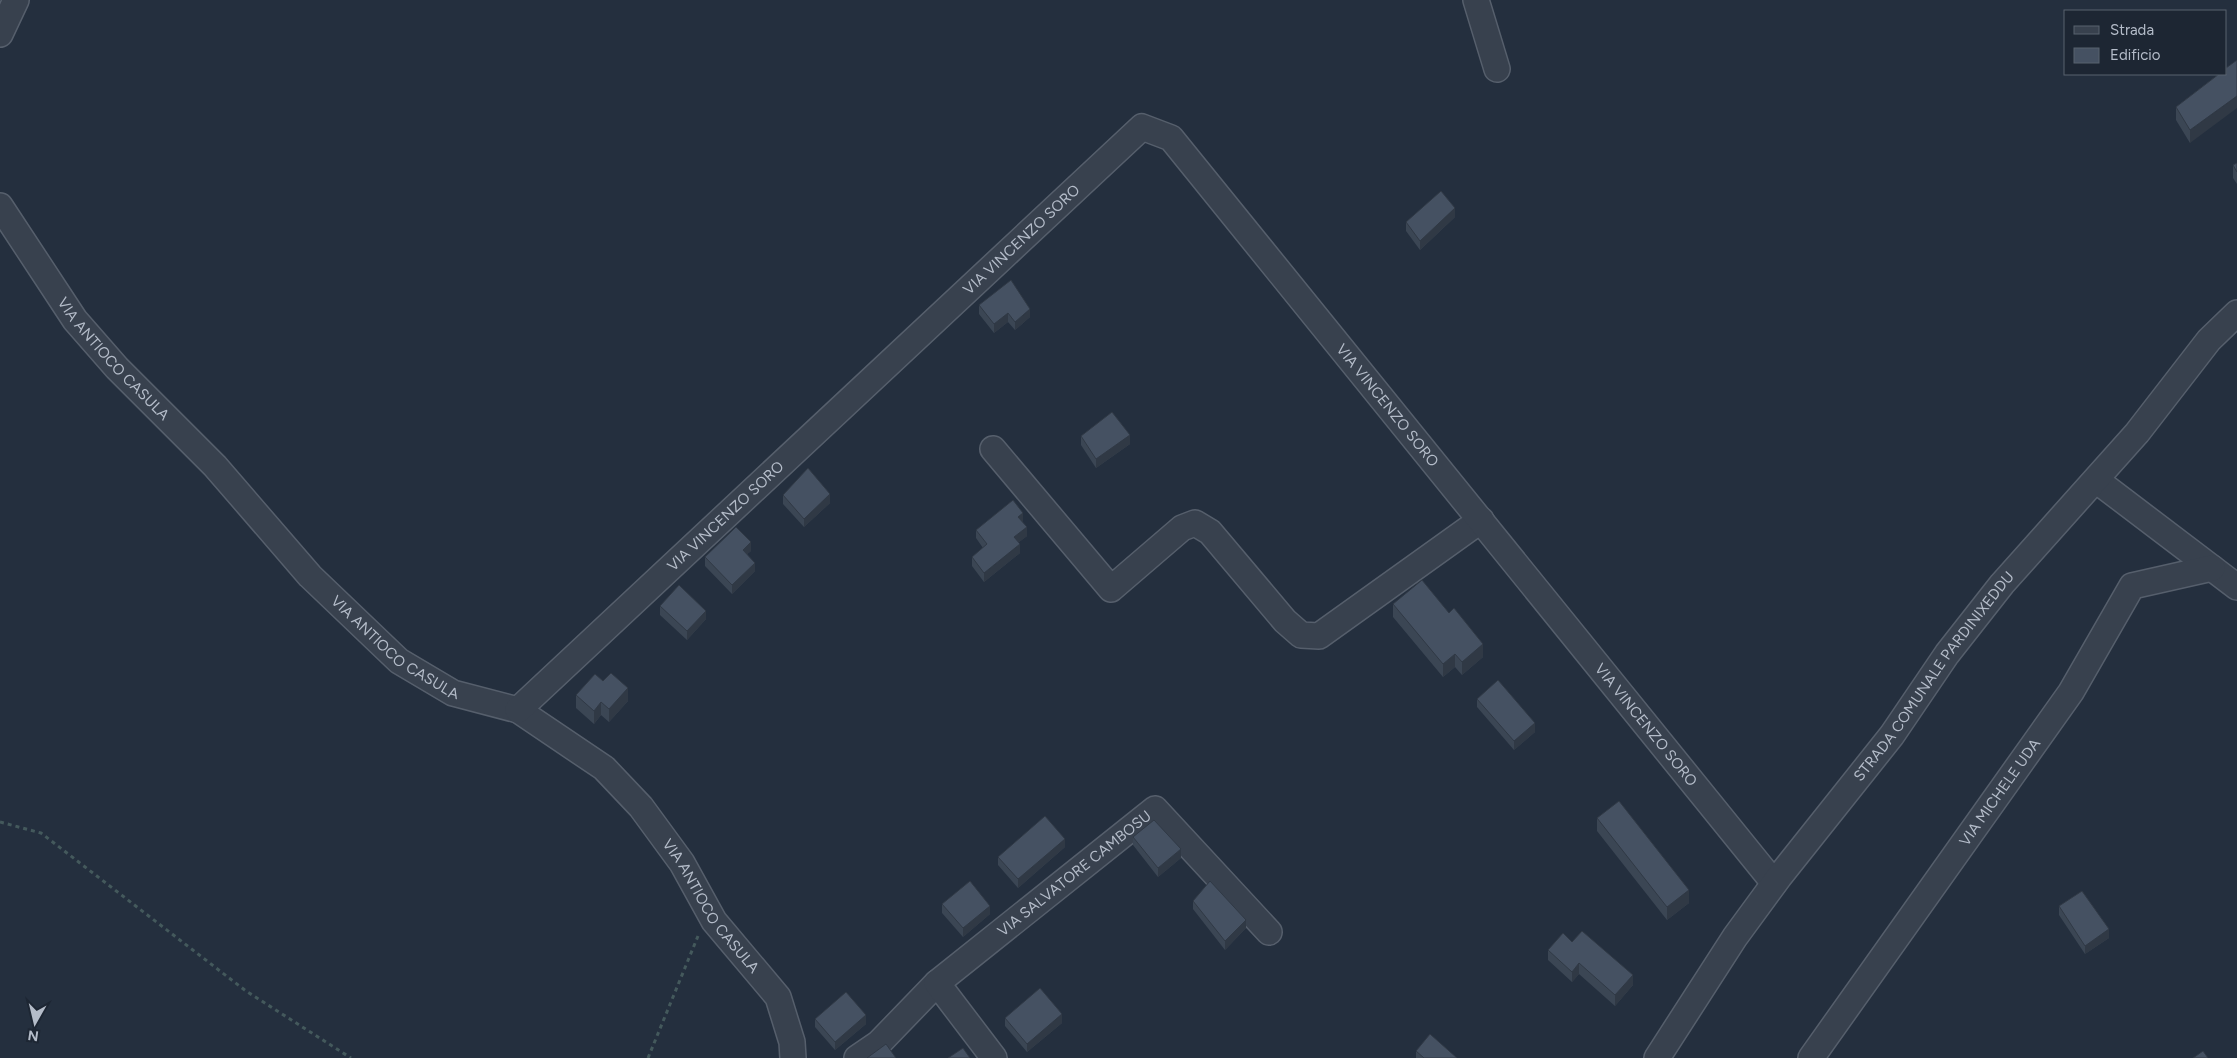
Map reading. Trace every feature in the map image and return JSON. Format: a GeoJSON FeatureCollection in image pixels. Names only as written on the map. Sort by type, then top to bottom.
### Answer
{"type":"FeatureCollection","features":[{"type":"Feature","properties":{"kind":"street"},"geometry":{"type":"LineString","coordinates":[[0,34],[16,0]]}},
{"type":"Feature","properties":{"kind":"street"},"geometry":{"type":"LineString","coordinates":[[1476,0],[1497,69]]}},
{"type":"Feature","properties":{"kind":"street","name":"VIA VINCENZO SORO"},"geometry":{"type":"LineString","coordinates":[[518,710],[1142,128],[1170,138],[1774,883]]}},
{"type":"Feature","properties":{"kind":"street","name":"VIA ANTIOCO CASULA"},"geometry":{"type":"LineString","coordinates":[[0,206],[75,320],[117,368],[215,466],[317,583],[399,662],[453,693],[518,710],[604,768],[642,806],[682,863],[714,921],[778,997],[792,1042],[792,1058]]}},
{"type":"Feature","properties":{"kind":"street","name":"STRADA COMUNALE PARDINIXEDDU"},"geometry":{"type":"LineString","coordinates":[[1657,1058],[1735,937],[1774,883],[1892,735],[1947,654],[2002,584],[2137,433],[2209,340],[2237,314]]}},
{"type":"Feature","properties":{"kind":"street"},"geometry":{"type":"LineString","coordinates":[[993,449],[1111,589],[1182,528],[1195,523],[1210,532],[1285,621],[1302,635],[1319,636],[1481,520]]}},
{"type":"Feature","properties":{"kind":"street"},"geometry":{"type":"LineString","coordinates":[[2096,480],[2237,587]]}},
{"type":"Feature","properties":{"kind":"street","name":"VIA MICHELE UDA"},"geometry":{"type":"LineString","coordinates":[[1811,1058],[2070,692],[2132,586],[2212,568]]}},
{"type":"Feature","properties":{"kind":"street","name":"VIA SALVATORE CAMBOSU"},"geometry":{"type":"LineString","coordinates":[[937,983],[1155,810],[1269,932]]}},
{"type":"Feature","properties":{"kind":"street"},"geometry":{"type":"LineString","coordinates":[[857,1058],[879,1043],[937,983],[994,1058]]}},
{"type":"Feature","properties":{"kind":"path"},"geometry":{"type":"LineString","coordinates":[[0,822],[41,833],[246,992],[351,1058]]}},
{"type":"Feature","properties":{"kind":"path"},"geometry":{"type":"LineString","coordinates":[[648,1058],[695,938],[714,921]]}},
{"type":"Feature","properties":{"kind":"building"},"geometry":{"type":"Polygon","coordinates":[[[2237,60],[2237,96],[2190,130],[2176,107],[2218,75],[2227,75],[2227,67],[2237,60]]]}},
{"type":"Feature","properties":{"kind":"building"},"geometry":{"type":"Polygon","coordinates":[[[2237,163],[2237,172],[2233,165],[2237,163]]]}},
{"type":"Feature","properties":{"kind":"building"},"geometry":{"type":"Polygon","coordinates":[[[1441,191],[1455,208],[1420,241],[1406,222],[1441,191]]]}},
{"type":"Feature","properties":{"kind":"building"},"geometry":{"type":"Polygon","coordinates":[[[1011,280],[1030,309],[1015,322],[1008,313],[994,324],[979,305],[1011,280]]]}},
{"type":"Feature","properties":{"kind":"building"},"geometry":{"type":"Polygon","coordinates":[[[1112,412],[1130,435],[1096,459],[1081,436],[1112,412]]]}},
{"type":"Feature","properties":{"kind":"building"},"geometry":{"type":"Polygon","coordinates":[[[808,468],[830,494],[804,519],[783,495],[808,468]]]}},
{"type":"Feature","properties":{"kind":"building"},"geometry":{"type":"Polygon","coordinates":[[[1013,500],[1023,513],[1018,517],[1027,527],[1014,537],[1020,544],[984,573],[972,557],[987,544],[976,530],[1013,500]]]}},
{"type":"Feature","properties":{"kind":"building"},"geometry":{"type":"Polygon","coordinates":[[[736,527],[751,542],[743,550],[755,563],[732,585],[705,557],[736,527]]]}},
{"type":"Feature","properties":{"kind":"building"},"geometry":{"type":"Polygon","coordinates":[[[1422,580],[1449,613],[1454,608],[1483,644],[1462,662],[1455,654],[1443,664],[1393,604],[1422,580]]]}},
{"type":"Feature","properties":{"kind":"building"},"geometry":{"type":"Polygon","coordinates":[[[679,585],[706,611],[687,631],[660,606],[679,585]]]}},
{"type":"Feature","properties":{"kind":"building"},"geometry":{"type":"Polygon","coordinates":[[[611,673],[628,688],[609,709],[601,702],[594,711],[576,695],[595,674],[603,681],[611,673]]]}},
{"type":"Feature","properties":{"kind":"building"},"geometry":{"type":"Polygon","coordinates":[[[1498,680],[1535,723],[1514,741],[1477,699],[1498,680]]]}},
{"type":"Feature","properties":{"kind":"building"},"geometry":{"type":"Polygon","coordinates":[[[1619,801],[1689,890],[1667,907],[1597,818],[1619,801]]]}},
{"type":"Feature","properties":{"kind":"building"},"geometry":{"type":"Polygon","coordinates":[[[1045,816],[1065,839],[1018,879],[998,857],[1045,816]]]}},
{"type":"Feature","properties":{"kind":"building"},"geometry":{"type":"Polygon","coordinates":[[[1154,820],[1181,849],[1158,868],[1133,837],[1154,820]]]}},
{"type":"Feature","properties":{"kind":"building"},"geometry":{"type":"Polygon","coordinates":[[[970,881],[990,906],[963,928],[942,904],[970,881]]]}},
{"type":"Feature","properties":{"kind":"building"},"geometry":{"type":"Polygon","coordinates":[[[1210,881],[1246,920],[1225,941],[1193,901],[1210,881]]]}},
{"type":"Feature","properties":{"kind":"building"},"geometry":{"type":"Polygon","coordinates":[[[2082,891],[2109,929],[2085,946],[2059,906],[2082,891]]]}},
{"type":"Feature","properties":{"kind":"building"},"geometry":{"type":"Polygon","coordinates":[[[1582,931],[1633,975],[1615,995],[1579,963],[1572,972],[1548,950],[1563,933],[1572,942],[1582,931]]]}},
{"type":"Feature","properties":{"kind":"building"},"geometry":{"type":"Polygon","coordinates":[[[1040,988],[1062,1014],[1027,1044],[1005,1018],[1040,988]]]}},
{"type":"Feature","properties":{"kind":"building"},"geometry":{"type":"Polygon","coordinates":[[[846,992],[866,1015],[835,1042],[815,1019],[846,992]]]}},
{"type":"Feature","properties":{"kind":"building"},"geometry":{"type":"Polygon","coordinates":[[[1430,1034],[1457,1058],[1424,1058],[1416,1051],[1430,1034]]]}},
{"type":"Feature","properties":{"kind":"building"},"geometry":{"type":"Polygon","coordinates":[[[886,1044],[896,1058],[867,1058],[886,1044]]]}},
{"type":"Feature","properties":{"kind":"building"},"geometry":{"type":"Polygon","coordinates":[[[963,1048],[970,1058],[948,1058],[963,1048]]]}},
{"type":"Feature","properties":{"kind":"building"},"geometry":{"type":"Polygon","coordinates":[[[2203,1051],[2208,1058],[2193,1058],[2203,1051]]]}}]}
